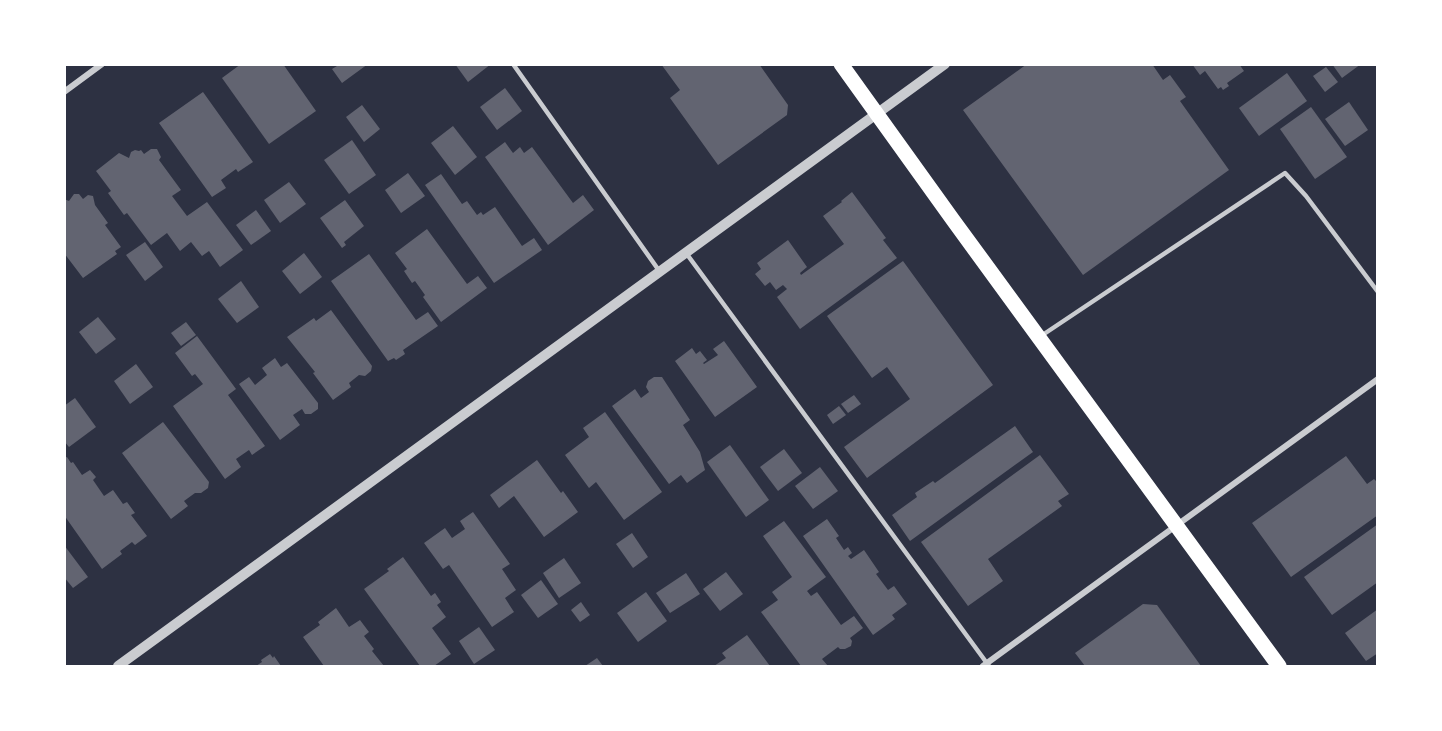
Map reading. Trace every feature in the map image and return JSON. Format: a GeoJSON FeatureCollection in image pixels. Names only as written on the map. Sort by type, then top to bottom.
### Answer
{"type":"FeatureCollection","features":[{"type":"Feature","properties":{"kind":"main road"},"geometry":{"type":"LineString","coordinates":[[841,64],[1279,666]]}},
{"type":"Feature","properties":{"kind":"street"},"geometry":{"type":"LineString","coordinates":[[64,92],[102,64]]}},
{"type":"Feature","properties":{"kind":"street"},"geometry":{"type":"LineString","coordinates":[[118,666],[945,64]]}},
{"type":"Feature","properties":{"kind":"street"},"geometry":{"type":"LineString","coordinates":[[986,666],[1377,379]]}},
{"type":"Feature","properties":{"kind":"lane"},"geometry":{"type":"LineString","coordinates":[[513,64],[660,272]]}},
{"type":"Feature","properties":{"kind":"lane"},"geometry":{"type":"LineString","coordinates":[[1038,337],[1285,173],[1306,196],[1377,292]]}},
{"type":"Feature","properties":{"kind":"lane"},"geometry":{"type":"LineString","coordinates":[[686,253],[986,666]]}},
{"type":"Feature","properties":{"kind":"building"},"geometry":{"type":"Polygon","coordinates":[[[241,64],[283,64],[316,111],[269,144],[222,78],[241,64]]]}},
{"type":"Feature","properties":{"kind":"building"},"geometry":{"type":"Polygon","coordinates":[[[336,64],[368,64],[342,83],[332,69],[337,66],[336,64]]]}},
{"type":"Feature","properties":{"kind":"building"},"geometry":{"type":"Polygon","coordinates":[[[455,64],[491,64],[468,82],[455,64]]]}},
{"type":"Feature","properties":{"kind":"building"},"geometry":{"type":"Polygon","coordinates":[[[661,64],[759,64],[788,105],[787,115],[718,165],[670,98],[680,90],[661,64]]]}},
{"type":"Feature","properties":{"kind":"building"},"geometry":{"type":"Polygon","coordinates":[[[1027,64],[1152,64],[1163,80],[1170,75],[1186,97],[1180,101],[1229,170],[1083,275],[963,110],[1027,64]]]}},
{"type":"Feature","properties":{"kind":"building"},"geometry":{"type":"Polygon","coordinates":[[[1192,64],[1239,64],[1244,71],[1227,83],[1229,86],[1223,90],[1221,87],[1218,89],[1205,71],[1200,75],[1192,64]]]}},
{"type":"Feature","properties":{"kind":"building"},"geometry":{"type":"Polygon","coordinates":[[[1332,64],[1361,64],[1342,78],[1332,64]]]}},
{"type":"Feature","properties":{"kind":"building"},"geometry":{"type":"Polygon","coordinates":[[[1326,67],[1338,82],[1325,92],[1313,76],[1326,67]]]}},
{"type":"Feature","properties":{"kind":"building"},"geometry":{"type":"Polygon","coordinates":[[[1287,73],[1307,101],[1259,136],[1239,108],[1287,73]]]}},
{"type":"Feature","properties":{"kind":"building"},"geometry":{"type":"Polygon","coordinates":[[[505,88],[522,111],[497,130],[480,107],[505,88]]]}},
{"type":"Feature","properties":{"kind":"building"},"geometry":{"type":"Polygon","coordinates":[[[203,92],[253,162],[238,172],[236,169],[221,180],[226,188],[212,197],[159,123],[203,92]]]}},
{"type":"Feature","properties":{"kind":"building"},"geometry":{"type":"Polygon","coordinates":[[[1349,102],[1368,130],[1345,146],[1325,119],[1349,102]]]}},
{"type":"Feature","properties":{"kind":"building"},"geometry":{"type":"Polygon","coordinates":[[[362,105],[380,129],[364,142],[346,117],[362,105]]]}},
{"type":"Feature","properties":{"kind":"building"},"geometry":{"type":"Polygon","coordinates":[[[1311,107],[1347,157],[1315,179],[1280,129],[1311,107]]]}},
{"type":"Feature","properties":{"kind":"building"},"geometry":{"type":"Polygon","coordinates":[[[453,126],[477,157],[455,175],[431,143],[453,126]]]}},
{"type":"Feature","properties":{"kind":"building"},"geometry":{"type":"Polygon","coordinates":[[[352,140],[376,175],[349,194],[324,160],[352,140]]]}},
{"type":"Feature","properties":{"kind":"building"},"geometry":{"type":"Polygon","coordinates":[[[505,142],[513,153],[520,147],[524,153],[532,147],[573,203],[583,195],[594,210],[548,245],[485,157],[505,142]]]}},
{"type":"Feature","properties":{"kind":"building"},"geometry":{"type":"Polygon","coordinates":[[[151,149],[157,149],[161,157],[159,160],[181,190],[172,196],[187,216],[207,202],[243,250],[220,267],[209,251],[202,256],[191,242],[180,251],[167,233],[151,245],[127,213],[124,215],[108,193],[111,191],[96,171],[119,153],[129,158],[131,152],[135,150],[141,150],[144,154],[151,149]]]}},
{"type":"Feature","properties":{"kind":"building"},"geometry":{"type":"Polygon","coordinates":[[[408,173],[425,196],[401,213],[385,190],[408,173]]]}},
{"type":"Feature","properties":{"kind":"building"},"geometry":{"type":"Polygon","coordinates":[[[441,174],[462,204],[467,201],[477,215],[481,212],[483,215],[495,207],[522,246],[534,238],[542,250],[494,283],[425,185],[441,174]]]}},
{"type":"Feature","properties":{"kind":"building"},"geometry":{"type":"Polygon","coordinates":[[[289,182],[306,204],[280,223],[264,200],[289,182]]]}},
{"type":"Feature","properties":{"kind":"building"},"geometry":{"type":"Polygon","coordinates":[[[852,192],[886,238],[883,240],[897,258],[800,329],[777,297],[787,289],[783,285],[776,290],[770,282],[765,286],[755,274],[761,269],[757,263],[788,240],[807,267],[800,273],[801,275],[844,244],[823,216],[852,192]]]}},
{"type":"Feature","properties":{"kind":"building"},"geometry":{"type":"Polygon","coordinates":[[[74,194],[79,194],[83,199],[88,195],[93,196],[95,205],[108,223],[105,225],[121,247],[115,251],[117,254],[83,278],[64,253],[64,199],[69,201],[74,194]]]}},
{"type":"Feature","properties":{"kind":"building"},"geometry":{"type":"Polygon","coordinates":[[[345,200],[364,226],[344,242],[346,245],[342,248],[320,218],[345,200]]]}},
{"type":"Feature","properties":{"kind":"building"},"geometry":{"type":"Polygon","coordinates":[[[256,210],[271,231],[251,245],[236,225],[256,210]]]}},
{"type":"Feature","properties":{"kind":"building"},"geometry":{"type":"Polygon","coordinates":[[[427,229],[467,284],[478,276],[487,288],[441,322],[423,297],[425,295],[415,281],[412,283],[404,271],[407,269],[395,253],[427,229]]]}},
{"type":"Feature","properties":{"kind":"building"},"geometry":{"type":"Polygon","coordinates":[[[145,242],[163,267],[145,281],[126,255],[145,242]]]}},
{"type":"Feature","properties":{"kind":"building"},"geometry":{"type":"Polygon","coordinates":[[[304,253],[322,277],[300,294],[282,271],[304,253]]]}},
{"type":"Feature","properties":{"kind":"building"},"geometry":{"type":"Polygon","coordinates":[[[369,254],[416,320],[428,312],[438,326],[403,350],[405,354],[396,360],[394,358],[388,361],[331,281],[369,254]]]}},
{"type":"Feature","properties":{"kind":"building"},"geometry":{"type":"Polygon","coordinates":[[[903,261],[993,385],[867,478],[844,447],[910,399],[887,367],[872,378],[827,316],[903,261]]]}},
{"type":"Feature","properties":{"kind":"building"},"geometry":{"type":"Polygon","coordinates":[[[241,281],[259,307],[237,323],[218,299],[241,281]]]}},
{"type":"Feature","properties":{"kind":"building"},"geometry":{"type":"Polygon","coordinates":[[[331,310],[372,366],[371,371],[365,376],[359,375],[349,383],[351,387],[333,400],[313,373],[315,372],[287,337],[314,318],[316,321],[331,310]]]}},
{"type":"Feature","properties":{"kind":"building"},"geometry":{"type":"Polygon","coordinates":[[[98,317],[116,339],[96,354],[79,332],[98,317]]]}},
{"type":"Feature","properties":{"kind":"building"},"geometry":{"type":"Polygon","coordinates":[[[186,322],[196,335],[181,346],[171,333],[186,322]]]}},
{"type":"Feature","properties":{"kind":"building"},"geometry":{"type":"Polygon","coordinates":[[[197,336],[236,389],[228,395],[265,446],[252,455],[249,450],[236,459],[241,467],[225,479],[173,406],[203,384],[195,374],[192,376],[175,353],[197,336]]]}},
{"type":"Feature","properties":{"kind":"building"},"geometry":{"type":"Polygon","coordinates":[[[724,341],[757,387],[715,417],[675,361],[692,348],[696,354],[700,351],[707,360],[704,364],[718,355],[713,349],[724,341]]]}},
{"type":"Feature","properties":{"kind":"building"},"geometry":{"type":"Polygon","coordinates":[[[275,358],[281,367],[287,363],[318,403],[318,409],[311,414],[305,414],[302,409],[293,415],[300,425],[280,440],[239,384],[249,377],[255,385],[267,375],[262,368],[275,358]]]}},
{"type":"Feature","properties":{"kind":"building"},"geometry":{"type":"Polygon","coordinates":[[[136,364],[153,387],[130,404],[114,381],[136,364]]]}},
{"type":"Feature","properties":{"kind":"building"},"geometry":{"type":"Polygon","coordinates":[[[654,377],[662,377],[690,420],[683,425],[700,452],[705,470],[687,483],[681,475],[669,484],[612,406],[635,389],[641,398],[649,392],[646,387],[648,381],[654,377]]]}},
{"type":"Feature","properties":{"kind":"building"},"geometry":{"type":"Polygon","coordinates":[[[854,395],[861,404],[848,413],[841,404],[854,395]]]}},
{"type":"Feature","properties":{"kind":"building"},"geometry":{"type":"Polygon","coordinates":[[[75,398],[96,427],[69,447],[64,441],[64,406],[75,398]]]}},
{"type":"Feature","properties":{"kind":"building"},"geometry":{"type":"Polygon","coordinates":[[[839,406],[846,415],[833,424],[827,415],[839,406]]]}},
{"type":"Feature","properties":{"kind":"building"},"geometry":{"type":"Polygon","coordinates":[[[605,412],[662,492],[624,520],[596,482],[589,488],[565,455],[589,437],[583,428],[605,412]]]}},
{"type":"Feature","properties":{"kind":"building"},"geometry":{"type":"Polygon","coordinates":[[[163,422],[209,482],[208,488],[184,501],[188,506],[171,519],[122,453],[163,422]]]}},
{"type":"Feature","properties":{"kind":"building"},"geometry":{"type":"Polygon","coordinates":[[[1015,426],[1033,452],[910,541],[892,515],[917,497],[915,493],[933,481],[935,483],[1015,426]]]}},
{"type":"Feature","properties":{"kind":"building"},"geometry":{"type":"Polygon","coordinates":[[[730,445],[769,500],[746,517],[707,462],[730,445]]]}},
{"type":"Feature","properties":{"kind":"building"},"geometry":{"type":"Polygon","coordinates":[[[784,449],[802,473],[778,491],[760,467],[784,449]]]}},
{"type":"Feature","properties":{"kind":"building"},"geometry":{"type":"Polygon","coordinates":[[[1040,455],[1069,494],[1058,501],[1062,506],[988,559],[1003,581],[968,606],[921,542],[1040,455]]]}},
{"type":"Feature","properties":{"kind":"building"},"geometry":{"type":"Polygon","coordinates":[[[1346,456],[1367,484],[1374,479],[1378,483],[1378,515],[1291,577],[1252,523],[1346,456]]]}},
{"type":"Feature","properties":{"kind":"building"},"geometry":{"type":"Polygon","coordinates":[[[67,457],[82,475],[90,470],[96,477],[93,480],[104,496],[113,490],[123,504],[127,502],[135,513],[131,515],[147,536],[135,545],[132,542],[120,551],[122,554],[102,569],[64,515],[64,458],[67,457]]]}},
{"type":"Feature","properties":{"kind":"building"},"geometry":{"type":"Polygon","coordinates":[[[537,460],[578,512],[544,537],[514,496],[499,508],[490,495],[537,460]]]}},
{"type":"Feature","properties":{"kind":"building"},"geometry":{"type":"Polygon","coordinates":[[[820,467],[838,491],[813,509],[795,486],[820,467]]]}},
{"type":"Feature","properties":{"kind":"building"},"geometry":{"type":"Polygon","coordinates":[[[473,512],[510,564],[502,569],[516,590],[505,598],[514,612],[492,627],[449,565],[443,569],[424,543],[445,528],[452,538],[465,529],[460,521],[473,512]]]}},
{"type":"Feature","properties":{"kind":"building"},"geometry":{"type":"Polygon","coordinates":[[[827,519],[839,536],[836,538],[844,550],[848,547],[852,553],[848,556],[851,559],[864,550],[879,572],[876,574],[888,590],[894,586],[907,604],[892,615],[895,619],[873,635],[803,536],[827,519]]]}},
{"type":"Feature","properties":{"kind":"building"},"geometry":{"type":"Polygon","coordinates":[[[784,521],[826,577],[807,591],[811,596],[817,592],[841,625],[854,616],[863,628],[850,638],[851,646],[845,649],[838,647],[822,659],[828,666],[801,666],[761,612],[778,600],[772,592],[792,577],[763,536],[784,521]]]}},
{"type":"Feature","properties":{"kind":"building"},"geometry":{"type":"Polygon","coordinates":[[[1378,524],[1378,582],[1332,615],[1304,577],[1378,524]]]}},
{"type":"Feature","properties":{"kind":"building"},"geometry":{"type":"Polygon","coordinates":[[[632,533],[648,557],[633,568],[616,544],[632,533]]]}},
{"type":"Feature","properties":{"kind":"building"},"geometry":{"type":"Polygon","coordinates":[[[64,545],[88,577],[73,588],[64,577],[64,545]]]}},
{"type":"Feature","properties":{"kind":"building"},"geometry":{"type":"Polygon","coordinates":[[[403,557],[431,596],[435,593],[441,602],[437,605],[446,617],[432,628],[451,654],[434,666],[420,666],[364,589],[389,571],[387,569],[403,557]]]}},
{"type":"Feature","properties":{"kind":"building"},"geometry":{"type":"Polygon","coordinates":[[[564,558],[581,583],[559,598],[543,573],[564,558]]]}},
{"type":"Feature","properties":{"kind":"building"},"geometry":{"type":"Polygon","coordinates":[[[726,572],[743,594],[720,611],[703,589],[726,572]]]}},
{"type":"Feature","properties":{"kind":"building"},"geometry":{"type":"Polygon","coordinates":[[[686,573],[700,594],[670,613],[656,593],[686,573]]]}},
{"type":"Feature","properties":{"kind":"building"},"geometry":{"type":"Polygon","coordinates":[[[541,580],[558,604],[538,618],[521,595],[541,580]]]}},
{"type":"Feature","properties":{"kind":"building"},"geometry":{"type":"Polygon","coordinates":[[[646,592],[667,621],[638,642],[617,613],[646,592]]]}},
{"type":"Feature","properties":{"kind":"building"},"geometry":{"type":"Polygon","coordinates":[[[581,602],[590,615],[580,622],[571,610],[581,602]]]}},
{"type":"Feature","properties":{"kind":"building"},"geometry":{"type":"Polygon","coordinates":[[[1143,604],[1157,605],[1201,666],[1085,666],[1075,653],[1143,604]]]}},
{"type":"Feature","properties":{"kind":"building"},"geometry":{"type":"Polygon","coordinates":[[[336,608],[349,627],[360,620],[369,632],[364,636],[384,666],[324,666],[303,637],[320,625],[318,622],[336,608]]]}},
{"type":"Feature","properties":{"kind":"building"},"geometry":{"type":"Polygon","coordinates":[[[1378,609],[1378,653],[1366,661],[1345,633],[1378,609]]]}},
{"type":"Feature","properties":{"kind":"building"},"geometry":{"type":"Polygon","coordinates":[[[479,627],[495,650],[474,664],[459,641],[479,627]]]}},
{"type":"Feature","properties":{"kind":"building"},"geometry":{"type":"Polygon","coordinates":[[[747,635],[770,666],[714,666],[726,658],[722,653],[747,635]]]}},
{"type":"Feature","properties":{"kind":"building"},"geometry":{"type":"Polygon","coordinates":[[[270,654],[281,666],[256,666],[262,662],[261,660],[270,654]]]}},
{"type":"Feature","properties":{"kind":"building"},"geometry":{"type":"Polygon","coordinates":[[[597,658],[603,666],[585,666],[597,658]]]}}]}
